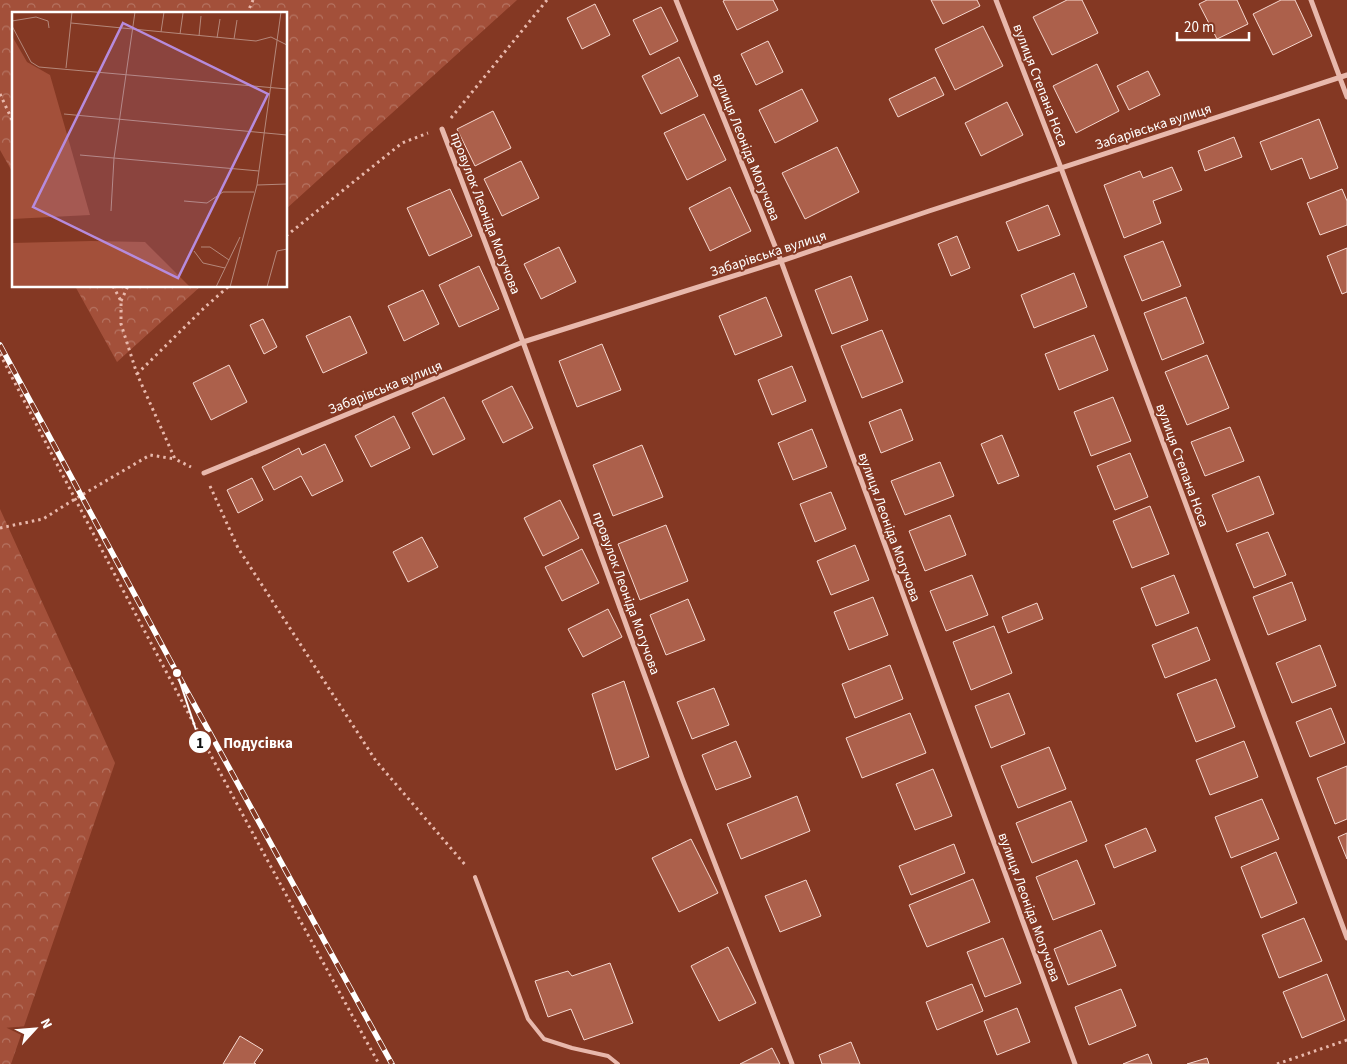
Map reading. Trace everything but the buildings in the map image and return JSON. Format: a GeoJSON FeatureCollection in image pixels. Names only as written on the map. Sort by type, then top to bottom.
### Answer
{"type":"FeatureCollection","features":[{"type":"Feature","properties":{"kind":"street","name":"вулиця Леоніда Могучова"},"geometry":{"type":"LineString","coordinates":[[676,0],[781,261],[1075,1064]]}},
{"type":"Feature","properties":{"kind":"street","name":"вулиця Степана Носа"},"geometry":{"type":"LineString","coordinates":[[996,0],[1061,168],[1347,938]]}},
{"type":"Feature","properties":{"kind":"street"},"geometry":{"type":"LineString","coordinates":[[1311,0],[1347,97]]}},
{"type":"Feature","properties":{"kind":"street","name":"Забарівська вулиця"},"geometry":{"type":"LineString","coordinates":[[204,473],[523,342],[781,261],[1347,75]]}},
{"type":"Feature","properties":{"kind":"street","name":"провулок Леоніда Могучова"},"geometry":{"type":"LineString","coordinates":[[442,128],[523,342],[682,778],[792,1064]]}},
{"type":"Feature","properties":{"kind":"lane"},"geometry":{"type":"LineString","coordinates":[[476,877],[528,1019],[544,1039],[572,1048],[608,1056],[618,1064]]}},
{"type":"Feature","properties":{"kind":"path"},"geometry":{"type":"LineString","coordinates":[[248,12],[253,0]]}},
{"type":"Feature","properties":{"kind":"path"},"geometry":{"type":"LineString","coordinates":[[288,234],[402,143],[442,128],[547,0]]}},
{"type":"Feature","properties":{"kind":"path"},"geometry":{"type":"LineString","coordinates":[[0,94],[12,120]]}},
{"type":"Feature","properties":{"kind":"path"},"geometry":{"type":"LineString","coordinates":[[114,288],[121,302]]}},
{"type":"Feature","properties":{"kind":"path"},"geometry":{"type":"LineString","coordinates":[[127,288],[121,302],[121,324],[137,374],[175,459]]}},
{"type":"Feature","properties":{"kind":"path"},"geometry":{"type":"LineString","coordinates":[[137,374],[227,288]]}},
{"type":"Feature","properties":{"kind":"path"},"geometry":{"type":"LineString","coordinates":[[0,354],[74,499],[300,921],[379,1064]]}},
{"type":"Feature","properties":{"kind":"path"},"geometry":{"type":"LineString","coordinates":[[0,528],[43,520],[74,499],[150,455],[175,459],[204,473],[238,548],[376,761],[476,877]]}},
{"type":"Feature","properties":{"kind":"path"},"geometry":{"type":"LineString","coordinates":[[1277,1064],[1347,1040]]}},
{"type":"Feature","properties":{"kind":"green space"},"geometry":{"type":"Polygon","coordinates":[[[0,0],[517,0],[288,207],[288,12],[12,12],[12,171],[0,150],[0,0]]]}},
{"type":"Feature","properties":{"kind":"green space"},"geometry":{"type":"Polygon","coordinates":[[[76,288],[199,288],[117,362],[76,288]]]}},
{"type":"Feature","properties":{"kind":"green space"},"geometry":{"type":"Polygon","coordinates":[[[0,509],[115,763],[11,1064],[0,1064],[0,509]]]}},
{"type":"Feature","properties":{"kind":"railway"},"geometry":{"type":"LineString","coordinates":[[0,345],[177,673],[392,1064]]}},
{"type":"Feature","properties":{"kind":"place","name":"Подусівка"},"geometry":{"type":"Point","coordinates":[177,673]}}]}
